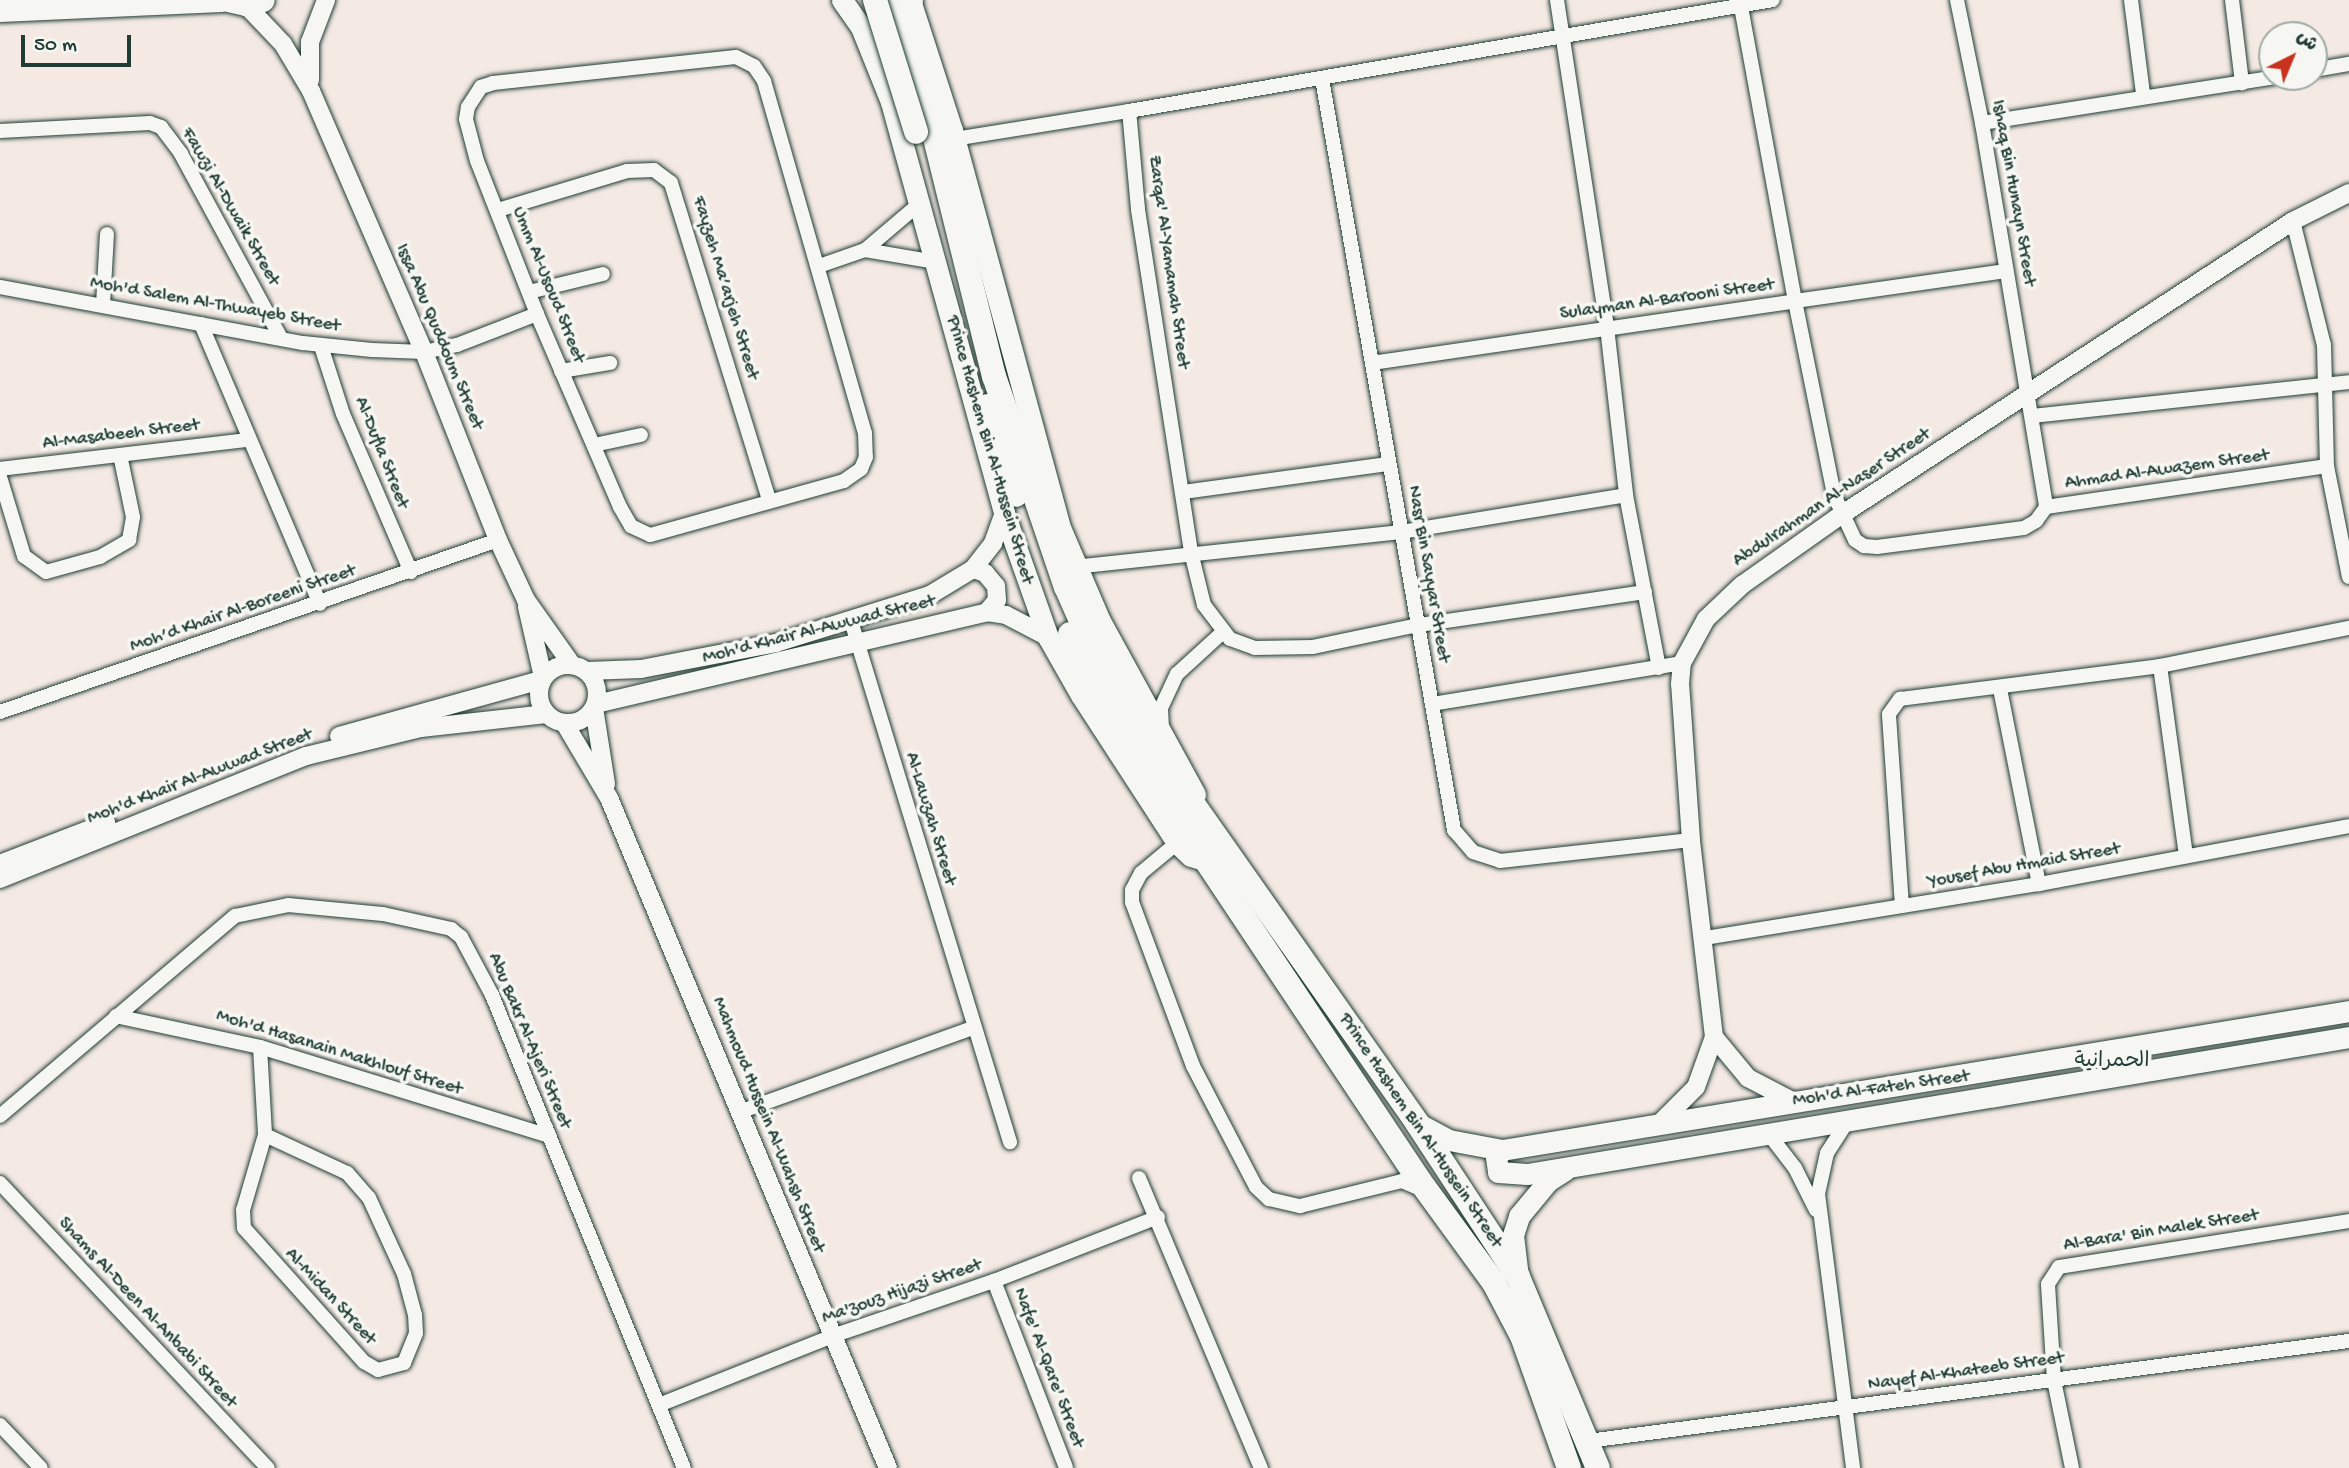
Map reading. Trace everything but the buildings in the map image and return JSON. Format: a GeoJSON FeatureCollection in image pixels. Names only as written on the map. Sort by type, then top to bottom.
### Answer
{"type":"FeatureCollection","features":[{"type":"Feature","properties":{"kind":"highway","name":"Prince Hashem Bin Al-Hussein Street"},"geometry":{"type":"LineString","coordinates":[[875,0],[924,129],[994,376],[1066,587],[1085,631],[1151,744],[1417,1122],[1518,1277],[1598,1468]]}},
{"type":"Feature","properties":{"kind":"highway","name":"Prince Hashem Bin Al-Hussein Street"},"geometry":{"type":"LineString","coordinates":[[903,0],[924,129],[998,442],[1046,583],[1094,680],[1207,861],[1512,1313],[1569,1468]]}},
{"type":"Feature","properties":{"kind":"main road"},"geometry":{"type":"LineString","coordinates":[[0,10],[220,0]]}},
{"type":"Feature","properties":{"kind":"main road","name":"Prince Hashem Bin Al-Hussein Street"},"geometry":{"type":"LineString","coordinates":[[842,0],[861,27],[891,102],[1004,513],[1048,637],[1081,695],[1177,843],[1191,856],[1207,861]]}},
{"type":"Feature","properties":{"kind":"main road"},"geometry":{"type":"LineString","coordinates":[[861,27],[867,8],[875,0]]}},
{"type":"Feature","properties":{"kind":"main road","name":"Prince Hashem Bin Al-Hussein Street"},"geometry":{"type":"LineString","coordinates":[[903,0],[918,29],[954,139],[1005,337],[1074,567],[1135,686],[1161,728],[1203,816]]}},
{"type":"Feature","properties":{"kind":"main road","name":"Moh'd Al-Fateh Street"},"geometry":{"type":"LineString","coordinates":[[1417,1122],[1449,1140],[1502,1150],[1661,1122],[1978,1075],[2349,1012]]}},
{"type":"Feature","properties":{"kind":"main road","name":"Moh'd Al-Fateh Street"},"geometry":{"type":"LineString","coordinates":[[1518,1277],[1513,1235],[1519,1216],[1548,1181],[1566,1169],[1849,1118],[2349,1037]]}},
{"type":"Feature","properties":{"kind":"main road"},"geometry":{"type":"LineString","coordinates":[[1502,1150],[1495,1164],[1498,1172],[1507,1176],[1566,1169]]}},
{"type":"Feature","properties":{"kind":"street","name":"Issa Abu Quddoum Street"},"geometry":{"type":"LineString","coordinates":[[311,91],[310,42],[326,0]]}},
{"type":"Feature","properties":{"kind":"street"},"geometry":{"type":"LineString","coordinates":[[1557,0],[1607,327],[1626,495],[1659,668]]}},
{"type":"Feature","properties":{"kind":"street"},"geometry":{"type":"LineString","coordinates":[[954,139],[1322,79],[1711,4],[1741,6],[1773,0]]}},
{"type":"Feature","properties":{"kind":"street","name":"Ishaq Bin Hunayn Street"},"geometry":{"type":"LineString","coordinates":[[1957,0],[1982,123],[2028,393]]}},
{"type":"Feature","properties":{"kind":"street"},"geometry":{"type":"LineString","coordinates":[[2131,0],[2143,94]]}},
{"type":"Feature","properties":{"kind":"street"},"geometry":{"type":"LineString","coordinates":[[2232,0],[2242,83]]}},
{"type":"Feature","properties":{"kind":"street","name":"Issa Abu Quddoum Street"},"geometry":{"type":"LineString","coordinates":[[245,1],[283,44],[311,91],[424,352],[498,540],[526,600],[579,668]]}},
{"type":"Feature","properties":{"kind":"street","name":"Sulayman Al-Barooni Street"},"geometry":{"type":"LineString","coordinates":[[1372,363],[1795,301],[1741,6]]}},
{"type":"Feature","properties":{"kind":"street","name":"Umm Al-Usoud Street"},"geometry":{"type":"LineString","coordinates":[[736,57],[754,66],[764,81],[865,433],[866,457],[862,469],[844,481],[663,532],[643,534],[631,526],[620,507],[537,314],[498,210],[467,119],[473,96],[481,87],[736,57]]}},
{"type":"Feature","properties":{"kind":"street"},"geometry":{"type":"LineString","coordinates":[[2328,68],[2349,64]]}},
{"type":"Feature","properties":{"kind":"street","name":"Nasr Bin Sayyar Street"},"geometry":{"type":"LineString","coordinates":[[1322,79],[1454,830],[1473,852],[1500,861],[1691,840]]}},
{"type":"Feature","properties":{"kind":"street"},"geometry":{"type":"LineString","coordinates":[[1982,123],[2143,94],[2258,80]]}},
{"type":"Feature","properties":{"kind":"street","name":"Zarqa' Al-Yamamah Street"},"geometry":{"type":"LineString","coordinates":[[1129,111],[1138,209],[1191,552],[1204,605],[1223,632]]}},
{"type":"Feature","properties":{"kind":"street","name":"Fawzi Al-Dwaik Street"},"geometry":{"type":"LineString","coordinates":[[0,131],[150,123],[162,127],[181,154],[281,338]]}},
{"type":"Feature","properties":{"kind":"street","name":"Fayzeh Ma’arjeh Street"},"geometry":{"type":"LineString","coordinates":[[498,210],[626,172],[654,170],[671,183],[769,500]]}},
{"type":"Feature","properties":{"kind":"street","name":"Abdulrahman Al-Naser Street"},"geometry":{"type":"LineString","coordinates":[[1661,1122],[1696,1087],[1714,1037],[1705,938],[1691,840],[1682,663],[1694,635],[1724,600],[1841,514],[2293,221],[2349,193]]}},
{"type":"Feature","properties":{"kind":"street"},"geometry":{"type":"LineString","coordinates":[[819,266],[865,250],[919,204]]}},
{"type":"Feature","properties":{"kind":"street"},"geometry":{"type":"LineString","coordinates":[[2293,221],[2321,333],[2328,385],[2327,466],[2349,577]]}},
{"type":"Feature","properties":{"kind":"street"},"geometry":{"type":"LineString","coordinates":[[103,305],[107,234]]}},
{"type":"Feature","properties":{"kind":"street"},"geometry":{"type":"LineString","coordinates":[[865,250],[935,262]]}},
{"type":"Feature","properties":{"kind":"street"},"geometry":{"type":"LineString","coordinates":[[2006,271],[1795,301],[1841,514],[1855,540],[1864,546],[1877,547],[2024,528],[2036,521],[2046,507]]}},
{"type":"Feature","properties":{"kind":"street"},"geometry":{"type":"LineString","coordinates":[[529,292],[603,274]]}},
{"type":"Feature","properties":{"kind":"street","name":"Moh'd Salem Al-Thwayeb Street"},"geometry":{"type":"LineString","coordinates":[[0,287],[321,345],[424,352],[457,345],[537,314]]}},
{"type":"Feature","properties":{"kind":"street"},"geometry":{"type":"LineString","coordinates":[[201,324],[247,440],[320,604]]}},
{"type":"Feature","properties":{"kind":"street","name":"Al-Dufla Street"},"geometry":{"type":"LineString","coordinates":[[321,345],[343,414],[411,572]]}},
{"type":"Feature","properties":{"kind":"street"},"geometry":{"type":"LineString","coordinates":[[561,371],[610,363]]}},
{"type":"Feature","properties":{"kind":"street"},"geometry":{"type":"LineString","coordinates":[[2032,416],[2349,382]]}},
{"type":"Feature","properties":{"kind":"street","name":"Ahmad Al-Awazem Street"},"geometry":{"type":"LineString","coordinates":[[2028,393],[2046,507],[2327,466]]}},
{"type":"Feature","properties":{"kind":"street"},"geometry":{"type":"LineString","coordinates":[[594,445],[641,435]]}},
{"type":"Feature","properties":{"kind":"street","name":"Al-Masabeeh Street"},"geometry":{"type":"LineString","coordinates":[[0,469],[247,440]]}},
{"type":"Feature","properties":{"kind":"street"},"geometry":{"type":"LineString","coordinates":[[0,477],[24,556],[47,572],[100,557],[130,540],[133,517],[120,455]]}},
{"type":"Feature","properties":{"kind":"street"},"geometry":{"type":"LineString","coordinates":[[1183,492],[1388,464]]}},
{"type":"Feature","properties":{"kind":"street"},"geometry":{"type":"LineString","coordinates":[[1074,567],[1191,552],[1401,532],[1626,495]]}},
{"type":"Feature","properties":{"kind":"street","name":"Moh'd Khair Al-Awwad Street"},"geometry":{"type":"LineString","coordinates":[[579,668],[617,672],[706,658],[851,621],[947,588],[973,569],[993,542],[1004,513]]}},
{"type":"Feature","properties":{"kind":"street","name":"Moh’d Khair Al-Boreeni Street"},"geometry":{"type":"LineString","coordinates":[[0,712],[320,604],[498,540]]}},
{"type":"Feature","properties":{"kind":"street"},"geometry":{"type":"LineString","coordinates":[[973,569],[985,573],[996,586],[997,600],[987,612]]}},
{"type":"Feature","properties":{"kind":"street"},"geometry":{"type":"LineString","coordinates":[[1161,728],[1161,708],[1177,674],[1223,632],[1241,645],[1276,649],[1313,647],[1419,625],[1645,592]]}},
{"type":"Feature","properties":{"kind":"street","name":"Issa Abu Quddoum Street"},"geometry":{"type":"LineString","coordinates":[[526,600],[542,678]]}},
{"type":"Feature","properties":{"kind":"street","name":"Moh'd Khair Al-Awwad Street"},"geometry":{"type":"LineString","coordinates":[[595,706],[856,641],[987,612],[1006,615],[1048,637]]}},
{"type":"Feature","properties":{"kind":"street","name":"Al-Lawzah Street"},"geometry":{"type":"LineString","coordinates":[[851,621],[973,1028],[1010,1142]]}},
{"type":"Feature","properties":{"kind":"street"},"geometry":{"type":"LineString","coordinates":[[1902,906],[1889,714],[1900,699],[2000,690],[2160,666],[2349,628]]}},
{"type":"Feature","properties":{"kind":"street"},"geometry":{"type":"LineString","coordinates":[[1432,704],[1682,663]]}},
{"type":"Feature","properties":{"kind":"street"},"geometry":{"type":"LineString","coordinates":[[561,665],[579,668],[596,686],[595,706],[582,720],[565,724],[546,714],[539,704],[542,678],[561,665]]}},
{"type":"Feature","properties":{"kind":"street"},"geometry":{"type":"LineString","coordinates":[[2160,666],[2186,856]]}},
{"type":"Feature","properties":{"kind":"street","name":"Moh'd Khair Al-Awwad Street"},"geometry":{"type":"LineString","coordinates":[[2,869],[277,755],[542,678]]}},
{"type":"Feature","properties":{"kind":"street"},"geometry":{"type":"LineString","coordinates":[[2000,690],[2039,884]]}},
{"type":"Feature","properties":{"kind":"street","name":"Mahmoud Hussein Al-Wahsh Street"},"geometry":{"type":"LineString","coordinates":[[595,706],[609,798]]}},
{"type":"Feature","properties":{"kind":"street","name":"Moh'd Khair Al-Awwad Street"},"geometry":{"type":"LineString","coordinates":[[2,869],[306,756],[421,728],[546,714]]}},
{"type":"Feature","properties":{"kind":"street","name":"Mahmoud Hussein Al-Wahsh Street"},"geometry":{"type":"LineString","coordinates":[[565,724],[609,798],[742,1111],[888,1468]]}},
{"type":"Feature","properties":{"kind":"street","name":"Yousef Abu Hmaid Street"},"geometry":{"type":"LineString","coordinates":[[1705,938],[2039,884],[2349,826]]}},
{"type":"Feature","properties":{"kind":"street"},"geometry":{"type":"LineString","coordinates":[[1177,843],[1141,873],[1132,890],[1132,902],[1193,1066],[1256,1187],[1269,1199],[1300,1206],[1391,1183],[1412,1183],[1434,1199]]}},
{"type":"Feature","properties":{"kind":"street","name":"Abu Bakr Al-Ajeri Street"},"geometry":{"type":"LineString","coordinates":[[0,1116],[211,933],[235,916],[257,908],[323,907],[431,922],[451,929],[470,952],[550,1136],[684,1468]]}},
{"type":"Feature","properties":{"kind":"street","name":"Moh'd Hasanain Makhlouf Street"},"geometry":{"type":"LineString","coordinates":[[116,1016],[260,1047],[550,1136]]}},
{"type":"Feature","properties":{"kind":"street"},"geometry":{"type":"LineString","coordinates":[[742,1111],[973,1028]]}},
{"type":"Feature","properties":{"kind":"street"},"geometry":{"type":"LineString","coordinates":[[1714,1037],[1748,1077],[1794,1102]]}},
{"type":"Feature","properties":{"kind":"street","name":"Al-Midan Street"},"geometry":{"type":"LineString","coordinates":[[260,1047],[265,1135],[243,1210],[244,1228],[364,1362],[378,1370],[404,1363],[411,1353],[415,1315],[404,1274],[369,1198],[347,1172],[265,1135]]}},
{"type":"Feature","properties":{"kind":"street"},"geometry":{"type":"LineString","coordinates":[[1849,1118],[1827,1153],[1818,1214],[1842,1408],[1853,1468]]}},
{"type":"Feature","properties":{"kind":"street"},"geometry":{"type":"LineString","coordinates":[[1768,1133],[1796,1168],[1818,1214]]}},
{"type":"Feature","properties":{"kind":"street"},"geometry":{"type":"LineString","coordinates":[[1391,1183],[1404,1172],[1405,1157]]}},
{"type":"Feature","properties":{"kind":"street"},"geometry":{"type":"LineString","coordinates":[[1139,1178],[1158,1217],[1261,1468]]}},
{"type":"Feature","properties":{"kind":"street","name":"Shams Al-Deen Al-Anbabi Street"},"geometry":{"type":"LineString","coordinates":[[0,1183],[268,1468]]}},
{"type":"Feature","properties":{"kind":"street","name":"Ma'zouz Hijazi Street"},"geometry":{"type":"LineString","coordinates":[[659,1405],[832,1336],[994,1281],[1158,1217]]}},
{"type":"Feature","properties":{"kind":"street","name":"Al-Bara' Bin Malek Street"},"geometry":{"type":"LineString","coordinates":[[2072,1468],[2054,1380],[2048,1284],[2059,1267],[2349,1221]]}},
{"type":"Feature","properties":{"kind":"street","name":"Nafe' Al-Qare' Street"},"geometry":{"type":"LineString","coordinates":[[994,1281],[1066,1468]]}},
{"type":"Feature","properties":{"kind":"street","name":"Nayef Al-Khateeb Street"},"geometry":{"type":"LineString","coordinates":[[1588,1441],[2349,1341]]}},
{"type":"Feature","properties":{"kind":"street"},"geometry":{"type":"LineString","coordinates":[[0,1425],[41,1468]]}},
{"type":"Feature","properties":{"kind":"district","name":"الحمرانية"},"geometry":{"type":"Point","coordinates":[2112,1063]}}]}
